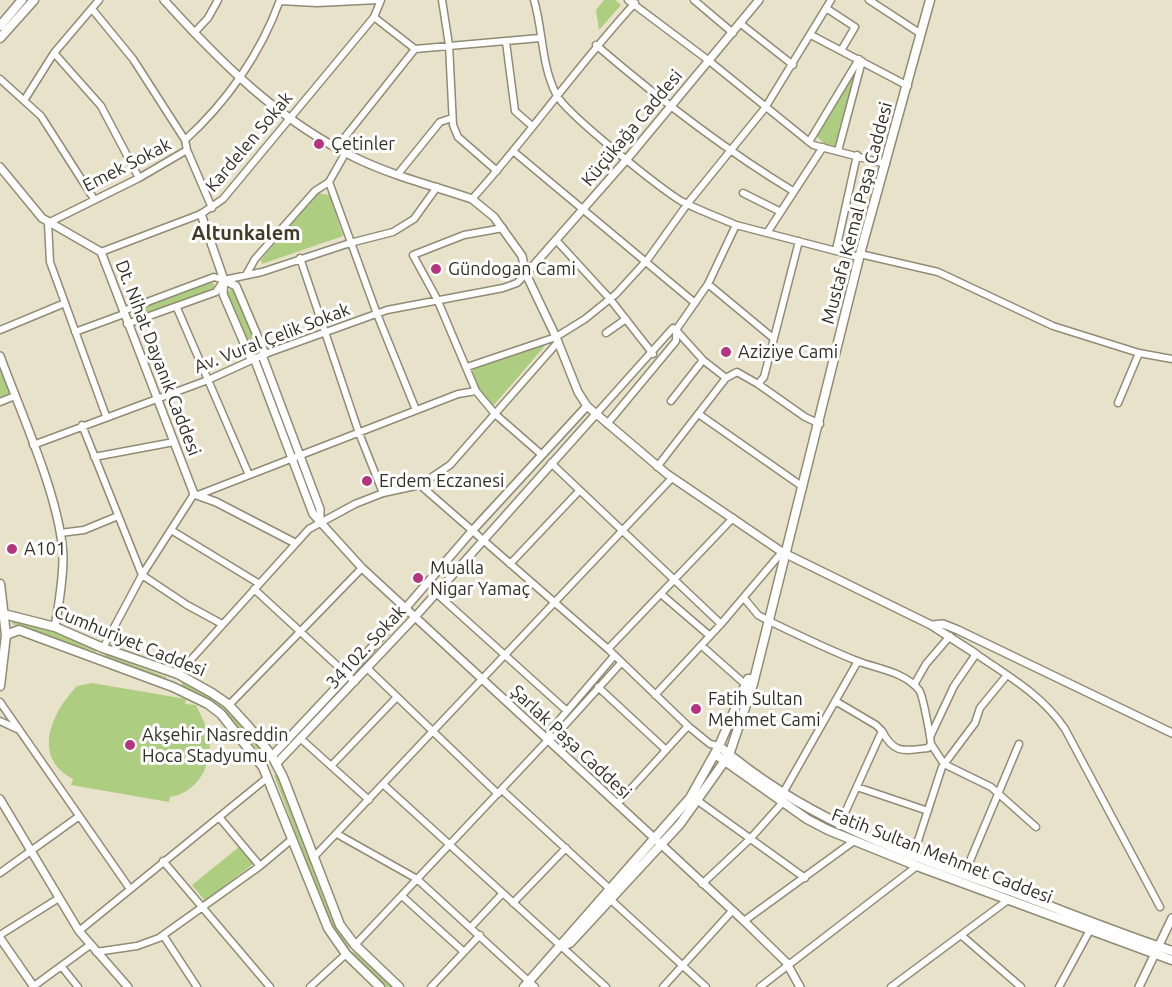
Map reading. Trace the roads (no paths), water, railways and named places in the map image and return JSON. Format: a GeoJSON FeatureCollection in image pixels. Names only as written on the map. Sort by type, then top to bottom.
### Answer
{"type":"FeatureCollection","features":[{"type":"Feature","properties":{"kind":"main road"},"geometry":{"type":"LineString","coordinates":[[0,26],[22,0]]}},
{"type":"Feature","properties":{"kind":"main road"},"geometry":{"type":"LineString","coordinates":[[0,38],[34,0]]}},
{"type":"Feature","properties":{"kind":"main road","name":"Mustafa Kemal Paşa Caddesi"},"geometry":{"type":"LineString","coordinates":[[530,985],[562,946],[565,939],[698,801],[727,758],[769,621],[860,255],[887,164],[930,0]]}},
{"type":"Feature","properties":{"kind":"main road"},"geometry":{"type":"LineString","coordinates":[[0,584],[2,613],[8,631],[0,686]]}},
{"type":"Feature","properties":{"kind":"main road","name":"Cumhuriyet Caddesi"},"geometry":{"type":"LineString","coordinates":[[2,613],[56,627],[103,648],[177,674],[229,705],[274,760],[337,919],[355,945],[399,987]]}},
{"type":"Feature","properties":{"kind":"main road","name":"Cumhuriyet Caddesi"},"geometry":{"type":"LineString","coordinates":[[8,631],[99,658],[173,687],[217,711],[243,738],[266,774],[323,920],[346,954],[380,987]]}},
{"type":"Feature","properties":{"kind":"main road"},"geometry":{"type":"LineString","coordinates":[[99,658],[103,648]]}},
{"type":"Feature","properties":{"kind":"main road"},"geometry":{"type":"LineString","coordinates":[[173,687],[177,674]]}},
{"type":"Feature","properties":{"kind":"main road","name":"Mustafa Kemal Paşa Caddesi"},"geometry":{"type":"LineString","coordinates":[[562,946],[570,943],[610,900],[658,842],[690,798],[750,682]]}},
{"type":"Feature","properties":{"kind":"main road","name":"Fatih Sultan Mehmet Caddesi"},"geometry":{"type":"LineString","coordinates":[[715,748],[783,798],[807,819],[854,842],[916,866],[1010,896],[1158,951],[1172,960]]}},
{"type":"Feature","properties":{"kind":"main road"},"geometry":{"type":"LineString","coordinates":[[266,774],[274,760]]}},
{"type":"Feature","properties":{"kind":"main road","name":"Fatih Sultan Mehmet Caddesi"},"geometry":{"type":"LineString","coordinates":[[783,798],[839,825],[913,856],[964,874],[1090,930],[1158,951],[1172,951]]}},
{"type":"Feature","properties":{"kind":"main road"},"geometry":{"type":"LineString","coordinates":[[346,954],[355,945]]}},
{"type":"Feature","properties":{"kind":"street"},"geometry":{"type":"LineString","coordinates":[[25,99],[54,53],[99,0]]}},
{"type":"Feature","properties":{"kind":"street"},"geometry":{"type":"LineString","coordinates":[[164,0],[239,78],[289,119],[346,152],[398,174],[472,199],[488,210],[522,256],[526,274],[557,339],[573,382],[587,406],[657,467],[785,552],[820,572],[950,636],[1042,701],[1065,729],[1160,907]]}},
{"type":"Feature","properties":{"kind":"street"},"geometry":{"type":"LineString","coordinates":[[194,33],[208,18],[218,0]]}},
{"type":"Feature","properties":{"kind":"street"},"geometry":{"type":"LineString","coordinates":[[280,1],[317,3],[380,0]]}},
{"type":"Feature","properties":{"kind":"street","name":"Kardelen Sokak"},"geometry":{"type":"LineString","coordinates":[[101,252],[201,214],[223,200],[374,16],[380,0]]}},
{"type":"Feature","properties":{"kind":"street"},"geometry":{"type":"LineString","coordinates":[[442,0],[449,45],[452,118],[458,137],[497,171]]}},
{"type":"Feature","properties":{"kind":"street"},"geometry":{"type":"LineString","coordinates":[[534,0],[540,38],[556,95],[627,159],[688,203],[736,225],[938,272],[1053,326],[1139,353],[1172,359]]}},
{"type":"Feature","properties":{"kind":"street"},"geometry":{"type":"LineString","coordinates":[[628,0],[708,60],[809,142],[887,164]]}},
{"type":"Feature","properties":{"kind":"street"},"geometry":{"type":"LineString","coordinates":[[694,0],[733,33]]}},
{"type":"Feature","properties":{"kind":"street","name":"Küçükağa Caddesi"},"geometry":{"type":"LineString","coordinates":[[526,274],[627,159],[759,0]]}},
{"type":"Feature","properties":{"kind":"street"},"geometry":{"type":"LineString","coordinates":[[177,674],[295,543],[320,522],[345,508],[383,493],[420,484],[450,465],[557,339],[610,299],[644,263],[688,203],[765,108],[831,0]]}},
{"type":"Feature","properties":{"kind":"street"},"geometry":{"type":"LineString","coordinates":[[869,0],[921,34]]}},
{"type":"Feature","properties":{"kind":"street","name":"Emek Sokak"},"geometry":{"type":"LineString","coordinates":[[48,223],[139,178],[187,150],[185,140],[217,107],[250,63],[280,1]]}},
{"type":"Feature","properties":{"kind":"street"},"geometry":{"type":"LineString","coordinates":[[472,199],[497,171],[596,45],[635,3]]}},
{"type":"Feature","properties":{"kind":"street"},"geometry":{"type":"LineString","coordinates":[[826,8],[855,27],[842,49]]}},
{"type":"Feature","properties":{"kind":"street"},"geometry":{"type":"LineString","coordinates":[[92,9],[133,59],[165,105],[185,140]]}},
{"type":"Feature","properties":{"kind":"street"},"geometry":{"type":"LineString","coordinates":[[374,16],[415,49]]}},
{"type":"Feature","properties":{"kind":"street"},"geometry":{"type":"LineString","coordinates":[[741,24],[793,65]]}},
{"type":"Feature","properties":{"kind":"street"},"geometry":{"type":"LineString","coordinates":[[811,35],[842,49],[908,86]]}},
{"type":"Feature","properties":{"kind":"street"},"geometry":{"type":"LineString","coordinates":[[337,147],[415,49],[540,38]]}},
{"type":"Feature","properties":{"kind":"street"},"geometry":{"type":"LineString","coordinates":[[506,42],[515,111],[532,126]]}},
{"type":"Feature","properties":{"kind":"street"},"geometry":{"type":"LineString","coordinates":[[596,45],[668,107],[729,152],[793,191]]}},
{"type":"Feature","properties":{"kind":"street"},"geometry":{"type":"LineString","coordinates":[[54,53],[101,106],[139,178]]}},
{"type":"Feature","properties":{"kind":"street"},"geometry":{"type":"LineString","coordinates":[[809,142],[861,60]]}},
{"type":"Feature","properties":{"kind":"street"},"geometry":{"type":"LineString","coordinates":[[838,152],[861,60]]}},
{"type":"Feature","properties":{"kind":"street"},"geometry":{"type":"LineString","coordinates":[[0,79],[25,99],[55,134],[94,200]]}},
{"type":"Feature","properties":{"kind":"street"},"geometry":{"type":"LineString","coordinates":[[398,174],[440,122],[452,118]]}},
{"type":"Feature","properties":{"kind":"street"},"geometry":{"type":"LineString","coordinates":[[767,233],[779,211],[823,147]]}},
{"type":"Feature","properties":{"kind":"street"},"geometry":{"type":"LineString","coordinates":[[187,150],[212,208]]}},
{"type":"Feature","properties":{"kind":"street"},"geometry":{"type":"LineString","coordinates":[[513,151],[694,303]]}},
{"type":"Feature","properties":{"kind":"street"},"geometry":{"type":"LineString","coordinates":[[245,275],[255,259],[315,191],[329,182],[346,152]]}},
{"type":"Feature","properties":{"kind":"street"},"geometry":{"type":"LineString","coordinates":[[836,250],[857,155]]}},
{"type":"Feature","properties":{"kind":"street","name":"Dt. Nihat Dayanık Caddesi"},"geometry":{"type":"LineString","coordinates":[[1,173],[48,223],[101,252],[196,494]]}},
{"type":"Feature","properties":{"kind":"street"},"geometry":{"type":"LineString","coordinates":[[329,182],[376,314],[416,410]]}},
{"type":"Feature","properties":{"kind":"street"},"geometry":{"type":"LineString","coordinates":[[128,324],[216,292],[224,280],[405,226],[414,219],[437,187]]}},
{"type":"Feature","properties":{"kind":"street"},"geometry":{"type":"LineString","coordinates":[[743,193],[779,211]]}},
{"type":"Feature","properties":{"kind":"street"},"geometry":{"type":"LineString","coordinates":[[201,214],[224,280],[223,294],[258,357]]}},
{"type":"Feature","properties":{"kind":"street"},"geometry":{"type":"LineString","coordinates":[[48,223],[50,262],[106,416]]}},
{"type":"Feature","properties":{"kind":"street"},"geometry":{"type":"LineString","coordinates":[[607,424],[676,341],[676,330],[708,284],[736,225]]}},
{"type":"Feature","properties":{"kind":"street"},"geometry":{"type":"LineString","coordinates":[[503,228],[464,235],[413,255],[437,299],[468,367],[476,391],[495,414],[542,456]]}},
{"type":"Feature","properties":{"kind":"street"},"geometry":{"type":"LineString","coordinates":[[556,240],[610,299],[652,354]]}},
{"type":"Feature","properties":{"kind":"street"},"geometry":{"type":"LineString","coordinates":[[758,384],[767,368],[799,241]]}},
{"type":"Feature","properties":{"kind":"street"},"geometry":{"type":"LineString","coordinates":[[300,258],[359,433],[383,493]]}},
{"type":"Feature","properties":{"kind":"street","name":"Av. Vural Çelik Sokak"},"geometry":{"type":"LineString","coordinates":[[33,445],[157,396],[208,380],[258,357],[325,331],[376,314],[437,299],[503,288],[517,283],[526,274]]}},
{"type":"Feature","properties":{"kind":"street"},"geometry":{"type":"LineString","coordinates":[[75,332],[214,277],[236,286],[258,357],[320,509],[320,522]]}},
{"type":"Feature","properties":{"kind":"street"},"geometry":{"type":"LineString","coordinates":[[708,284],[773,338]]}},
{"type":"Feature","properties":{"kind":"street"},"geometry":{"type":"LineString","coordinates":[[0,330],[65,303]]}},
{"type":"Feature","properties":{"kind":"street"},"geometry":{"type":"LineString","coordinates":[[177,308],[249,475]]}},
{"type":"Feature","properties":{"kind":"street"},"geometry":{"type":"LineString","coordinates":[[606,333],[626,320]]}},
{"type":"Feature","properties":{"kind":"street"},"geometry":{"type":"LineString","coordinates":[[596,414],[673,328],[703,360],[726,378]]}},
{"type":"Feature","properties":{"kind":"street"},"geometry":{"type":"LineString","coordinates":[[468,367],[557,339]]}},
{"type":"Feature","properties":{"kind":"street"},"geometry":{"type":"LineString","coordinates":[[1118,403],[1139,353]]}},
{"type":"Feature","properties":{"kind":"street"},"geometry":{"type":"LineString","coordinates":[[0,356],[33,445],[60,533],[63,557],[56,627]]}},
{"type":"Feature","properties":{"kind":"street"},"geometry":{"type":"LineString","coordinates":[[671,401],[703,360]]}},
{"type":"Feature","properties":{"kind":"street"},"geometry":{"type":"LineString","coordinates":[[657,467],[700,415],[726,378],[737,372],[805,417],[820,423]]}},
{"type":"Feature","properties":{"kind":"street"},"geometry":{"type":"LineString","coordinates":[[103,648],[142,575],[196,494],[458,394],[476,391]]}},
{"type":"Feature","properties":{"kind":"street"},"geometry":{"type":"LineString","coordinates":[[0,402],[15,396]]}},
{"type":"Feature","properties":{"kind":"street","name":"34102. Sokak"},"geometry":{"type":"LineString","coordinates":[[274,760],[472,531],[587,406]]}},
{"type":"Feature","properties":{"kind":"street","name":"34102. Sokak"},"geometry":{"type":"LineString","coordinates":[[274,760],[300,738],[355,682],[596,414]]}},
{"type":"Feature","properties":{"kind":"street"},"geometry":{"type":"LineString","coordinates":[[700,415],[803,487]]}},
{"type":"Feature","properties":{"kind":"street"},"geometry":{"type":"LineString","coordinates":[[82,425],[142,575],[222,624]]}},
{"type":"Feature","properties":{"kind":"street"},"geometry":{"type":"LineString","coordinates":[[94,457],[174,442]]}},
{"type":"Feature","properties":{"kind":"street"},"geometry":{"type":"LineString","coordinates":[[551,463],[721,624]]}},
{"type":"Feature","properties":{"kind":"street"},"geometry":{"type":"LineString","coordinates":[[312,858],[483,681],[672,478]]}},
{"type":"Feature","properties":{"kind":"street"},"geometry":{"type":"LineString","coordinates":[[420,484],[715,748]]}},
{"type":"Feature","properties":{"kind":"street"},"geometry":{"type":"LineString","coordinates":[[510,564],[579,491]]}},
{"type":"Feature","properties":{"kind":"street"},"geometry":{"type":"LineString","coordinates":[[196,494],[295,543]]}},
{"type":"Feature","properties":{"kind":"street"},"geometry":{"type":"LineString","coordinates":[[60,533],[84,530],[118,516]]}},
{"type":"Feature","properties":{"kind":"street"},"geometry":{"type":"LineString","coordinates":[[608,650],[733,518]]}},
{"type":"Feature","properties":{"kind":"street","name":"Şarlak Paşa Caddesi"},"geometry":{"type":"LineString","coordinates":[[320,522],[362,568],[744,921],[788,965],[800,987]]}},
{"type":"Feature","properties":{"kind":"street"},"geometry":{"type":"LineString","coordinates":[[171,530],[256,586],[355,682]]}},
{"type":"Feature","properties":{"kind":"street"},"geometry":{"type":"LineString","coordinates":[[656,695],[785,552]]}},
{"type":"Feature","properties":{"kind":"street"},"geometry":{"type":"LineString","coordinates":[[229,705],[362,568]]}},
{"type":"Feature","properties":{"kind":"street"},"geometry":{"type":"LineString","coordinates":[[436,593],[567,711]]}},
{"type":"Feature","properties":{"kind":"street"},"geometry":{"type":"LineString","coordinates":[[661,594],[710,636]]}},
{"type":"Feature","properties":{"kind":"street"},"geometry":{"type":"LineString","coordinates":[[744,598],[758,615],[769,621],[858,661],[901,676],[914,685],[922,695],[930,740],[944,764],[982,781],[1036,827]]}},
{"type":"Feature","properties":{"kind":"street"},"geometry":{"type":"LineString","coordinates":[[931,625],[943,624],[958,630],[1172,733]]}},
{"type":"Feature","properties":{"kind":"street"},"geometry":{"type":"LineString","coordinates":[[914,685],[926,664],[950,636]]}},
{"type":"Feature","properties":{"kind":"street"},"geometry":{"type":"LineString","coordinates":[[702,646],[750,682]]}},
{"type":"Feature","properties":{"kind":"street"},"geometry":{"type":"LineString","coordinates":[[837,702],[876,725],[891,747],[899,750],[928,748],[954,686],[976,654]]}},
{"type":"Feature","properties":{"kind":"street"},"geometry":{"type":"LineString","coordinates":[[547,741],[550,731],[614,656]]}},
{"type":"Feature","properties":{"kind":"street"},"geometry":{"type":"LineString","coordinates":[[702,884],[750,839],[783,798],[858,661]]}},
{"type":"Feature","properties":{"kind":"street"},"geometry":{"type":"LineString","coordinates":[[355,945],[547,741],[555,736],[621,663]]}},
{"type":"Feature","properties":{"kind":"street"},"geometry":{"type":"LineString","coordinates":[[367,668],[434,732],[611,890]]}},
{"type":"Feature","properties":{"kind":"street"},"geometry":{"type":"LineString","coordinates":[[913,856],[944,764],[975,723],[980,708],[1007,675]]}},
{"type":"Feature","properties":{"kind":"street"},"geometry":{"type":"LineString","coordinates":[[598,687],[666,750]]}},
{"type":"Feature","properties":{"kind":"street"},"geometry":{"type":"LineString","coordinates":[[331,766],[397,697]]}},
{"type":"Feature","properties":{"kind":"street"},"geometry":{"type":"LineString","coordinates":[[0,702],[130,889]]}},
{"type":"Feature","properties":{"kind":"street"},"geometry":{"type":"LineString","coordinates":[[0,721],[18,729]]}},
{"type":"Feature","properties":{"kind":"street"},"geometry":{"type":"LineString","coordinates":[[617,804],[688,726]]}},
{"type":"Feature","properties":{"kind":"street"},"geometry":{"type":"LineString","coordinates":[[839,825],[882,731]]}},
{"type":"Feature","properties":{"kind":"street"},"geometry":{"type":"LineString","coordinates":[[300,738],[369,800]]}},
{"type":"Feature","properties":{"kind":"street"},"geometry":{"type":"LineString","coordinates":[[964,874],[1019,744]]}},
{"type":"Feature","properties":{"kind":"street"},"geometry":{"type":"LineString","coordinates":[[79,931],[219,817],[266,774]]}},
{"type":"Feature","properties":{"kind":"street"},"geometry":{"type":"LineString","coordinates":[[384,785],[606,987]]}},
{"type":"Feature","properties":{"kind":"street"},"geometry":{"type":"LineString","coordinates":[[857,787],[928,811]]}},
{"type":"Feature","properties":{"kind":"street"},"geometry":{"type":"LineString","coordinates":[[0,799],[79,931],[128,987]]}},
{"type":"Feature","properties":{"kind":"street"},"geometry":{"type":"LineString","coordinates":[[698,801],[805,878]]}},
{"type":"Feature","properties":{"kind":"street"},"geometry":{"type":"LineString","coordinates":[[0,873],[78,817]]}},
{"type":"Feature","properties":{"kind":"street"},"geometry":{"type":"LineString","coordinates":[[219,817],[260,866]]}},
{"type":"Feature","properties":{"kind":"street"},"geometry":{"type":"LineString","coordinates":[[337,834],[417,879],[480,935],[530,985]]}},
{"type":"Feature","properties":{"kind":"street"},"geometry":{"type":"LineString","coordinates":[[96,952],[137,946],[163,935],[260,866],[291,840]]}},
{"type":"Feature","properties":{"kind":"street"},"geometry":{"type":"LineString","coordinates":[[744,921],[854,842]]}},
{"type":"Feature","properties":{"kind":"street"},"geometry":{"type":"LineString","coordinates":[[513,903],[566,848]]}},
{"type":"Feature","properties":{"kind":"street"},"geometry":{"type":"LineString","coordinates":[[163,861],[270,987]]}},
{"type":"Feature","properties":{"kind":"street"},"geometry":{"type":"LineString","coordinates":[[760,987],[916,866]]}},
{"type":"Feature","properties":{"kind":"street"},"geometry":{"type":"LineString","coordinates":[[471,927],[502,894]]}},
{"type":"Feature","properties":{"kind":"street"},"geometry":{"type":"LineString","coordinates":[[402,896],[464,952]]}},
{"type":"Feature","properties":{"kind":"street"},"geometry":{"type":"LineString","coordinates":[[891,987],[1010,896]]}},
{"type":"Feature","properties":{"kind":"street"},"geometry":{"type":"LineString","coordinates":[[59,898],[0,936],[34,987],[90,945]]}},
{"type":"Feature","properties":{"kind":"street"},"geometry":{"type":"LineString","coordinates":[[610,900],[706,987]]}},
{"type":"Feature","properties":{"kind":"street"},"geometry":{"type":"LineString","coordinates":[[663,987],[732,911]]}},
{"type":"Feature","properties":{"kind":"street"},"geometry":{"type":"LineString","coordinates":[[1139,987],[1172,918]]}},
{"type":"Feature","properties":{"kind":"street"},"geometry":{"type":"LineString","coordinates":[[1059,987],[1090,930]]}},
{"type":"Feature","properties":{"kind":"street"},"geometry":{"type":"LineString","coordinates":[[163,935],[196,987]]}},
{"type":"Feature","properties":{"kind":"street"},"geometry":{"type":"LineString","coordinates":[[431,987],[480,935]]}},
{"type":"Feature","properties":{"kind":"street"},"geometry":{"type":"LineString","coordinates":[[961,935],[1021,987]]}},
{"type":"Feature","properties":{"kind":"street"},"geometry":{"type":"LineString","coordinates":[[310,987],[346,954]]}},
{"type":"Feature","properties":{"kind":"street"},"geometry":{"type":"LineString","coordinates":[[62,967],[78,987]]}},
{"type":"Feature","properties":{"kind":"place","name":"Çetinler"},"geometry":{"type":"Point","coordinates":[319,144]}},
{"type":"Feature","properties":{"kind":"place","name":"Gündogan Cami"},"geometry":{"type":"Point","coordinates":[436,269]}},
{"type":"Feature","properties":{"kind":"place","name":"Aziziye Cami"},"geometry":{"type":"Point","coordinates":[726,352]}},
{"type":"Feature","properties":{"kind":"place","name":"Erdem Eczanesi"},"geometry":{"type":"Point","coordinates":[367,481]}},
{"type":"Feature","properties":{"kind":"place","name":"A101"},"geometry":{"type":"Point","coordinates":[12,549]}},
{"type":"Feature","properties":{"kind":"place","name":"Mualla Nigar Yamaç"},"geometry":{"type":"Point","coordinates":[418,578]}},
{"type":"Feature","properties":{"kind":"place","name":"Fatih Sultan Mehmet Cami"},"geometry":{"type":"Point","coordinates":[696,709]}},
{"type":"Feature","properties":{"kind":"place","name":"Akşehir Nasreddin Hoca Stadyumu"},"geometry":{"type":"Point","coordinates":[130,745]}},
{"type":"Feature","properties":{"kind":"district","name":"Altunkalem"},"geometry":{"type":"Point","coordinates":[246,233]}}]}
